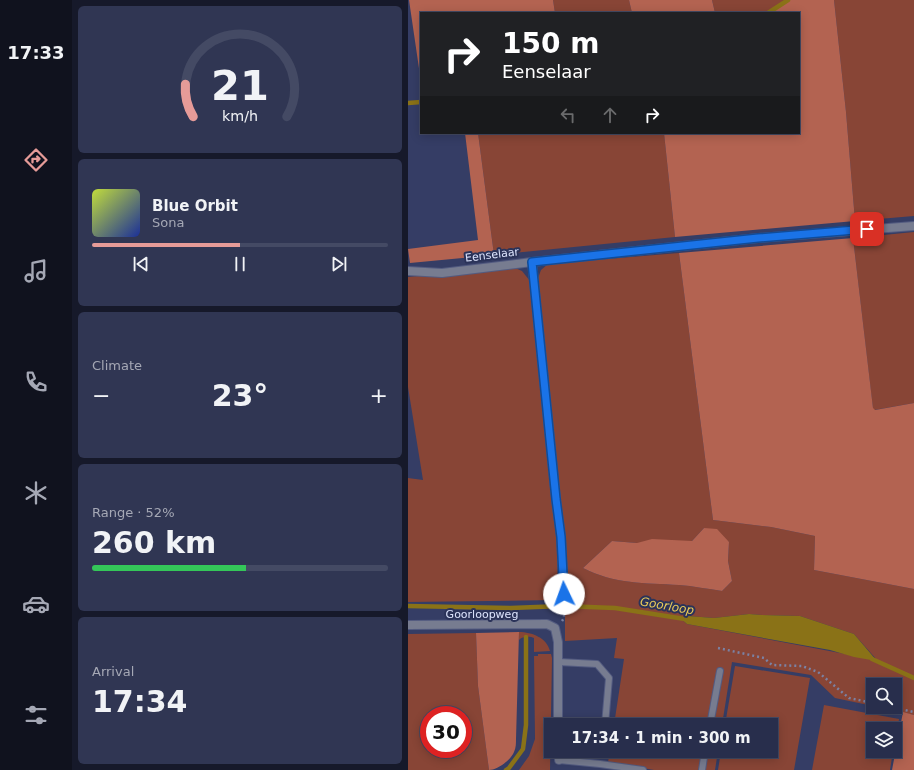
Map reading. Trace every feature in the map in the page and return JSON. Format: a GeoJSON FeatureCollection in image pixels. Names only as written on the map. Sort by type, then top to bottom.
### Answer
{"type":"FeatureCollection","features":[{"type":"Feature","properties":{"kind":"street","name":"Eenselaar"},"geometry":{"type":"LineString","coordinates":[[408,270],[442,273],[758,238],[914,226]]}},
{"type":"Feature","properties":{"kind":"street"},"geometry":{"type":"LineString","coordinates":[[532,262],[561,537],[564,594]]}},
{"type":"Feature","properties":{"kind":"street","name":"Goorloopweg"},"geometry":{"type":"LineString","coordinates":[[408,625],[547,624],[555,628],[558,642],[559,662]]}},
{"type":"Feature","properties":{"kind":"street"},"geometry":{"type":"LineString","coordinates":[[558,718],[559,662]]}},
{"type":"Feature","properties":{"kind":"lane"},"geometry":{"type":"LineString","coordinates":[[559,662],[596,664],[610,678],[606,718]]}},
{"type":"Feature","properties":{"kind":"lane"},"geometry":{"type":"LineString","coordinates":[[711,718],[720,671]]}},
{"type":"Feature","properties":{"kind":"lane"},"geometry":{"type":"LineString","coordinates":[[702,770],[704,758]]}},
{"type":"Feature","properties":{"kind":"lane"},"geometry":{"type":"LineString","coordinates":[[559,760],[643,770]]}},
{"type":"Feature","properties":{"kind":"path"},"geometry":{"type":"LineString","coordinates":[[718,648],[764,658],[772,665],[802,666],[818,672],[849,698],[866,702]]}},
{"type":"Feature","properties":{"kind":"path"},"geometry":{"type":"LineString","coordinates":[[902,709],[914,712]]}},
{"type":"Feature","properties":{"kind":"shaded area"},"geometry":{"type":"Polygon","coordinates":[[[409,0],[553,0],[555,12],[420,12],[420,75],[409,0]]]}},
{"type":"Feature","properties":{"kind":"shaded area"},"geometry":{"type":"Polygon","coordinates":[[[553,0],[629,0],[632,12],[555,12],[553,0]]]}},
{"type":"Feature","properties":{"kind":"shaded area"},"geometry":{"type":"Polygon","coordinates":[[[629,0],[712,0],[715,12],[632,12],[629,0]]]}},
{"type":"Feature","properties":{"kind":"shaded area"},"geometry":{"type":"Polygon","coordinates":[[[712,0],[787,0],[770,12],[715,12],[712,0]]]}},
{"type":"Feature","properties":{"kind":"shaded area"},"geometry":{"type":"Polygon","coordinates":[[[787,0],[834,0],[846,112],[855,221],[675,237],[664,134],[800,134],[800,12],[770,12],[787,0]]]}},
{"type":"Feature","properties":{"kind":"shaded area"},"geometry":{"type":"Polygon","coordinates":[[[834,0],[914,0],[914,216],[855,221],[846,112],[834,0]]]}},
{"type":"Feature","properties":{"kind":"shaded area"},"geometry":{"type":"Polygon","coordinates":[[[465,134],[478,134],[494,255],[410,263],[408,249],[478,240],[465,134]]]}},
{"type":"Feature","properties":{"kind":"shaded area"},"geometry":{"type":"Polygon","coordinates":[[[478,134],[664,134],[675,237],[494,255],[478,134]]]}},
{"type":"Feature","properties":{"kind":"shaded area"},"geometry":{"type":"Polygon","coordinates":[[[914,232],[914,403],[874,410],[853,238],[914,232]]]}},
{"type":"Feature","properties":{"kind":"shaded area"},"geometry":{"type":"Polygon","coordinates":[[[853,238],[873,408],[875,410],[914,403],[914,589],[814,570],[815,536],[771,527],[713,520],[679,253],[853,238]]]}},
{"type":"Feature","properties":{"kind":"shaded area"},"geometry":{"type":"Polygon","coordinates":[[[679,253],[713,520],[771,527],[815,536],[814,570],[914,589],[914,715],[902,712],[902,678],[866,678],[866,705],[835,698],[811,675],[732,662],[723,718],[615,718],[624,659],[614,658],[617,638],[565,641],[565,538],[537,281],[541,270],[548,264],[679,253]],[[704,528],[692,541],[637,543],[612,541],[583,568],[606,577],[630,582],[684,585],[722,591],[732,581],[728,561],[729,542],[704,528]],[[749,614],[714,618],[688,616],[680,618],[687,624],[877,660],[854,634],[800,616],[749,614]]]}},
{"type":"Feature","properties":{"kind":"shaded area"},"geometry":{"type":"Polygon","coordinates":[[[513,267],[522,271],[530,281],[558,538],[557,600],[408,602],[408,478],[423,480],[408,387],[408,277],[513,267]]]}},
{"type":"Feature","properties":{"kind":"shaded area"},"geometry":{"type":"Polygon","coordinates":[[[704,528],[717,529],[729,542],[728,561],[732,581],[722,591],[684,585],[630,582],[606,577],[583,568],[612,541],[637,543],[652,539],[692,541],[704,528]]]}},
{"type":"Feature","properties":{"kind":"shaded area"},"geometry":{"type":"Polygon","coordinates":[[[749,614],[800,616],[854,634],[877,661],[854,657],[830,650],[687,624],[680,618],[688,616],[714,618],[749,614]]]}},
{"type":"Feature","properties":{"kind":"shaded area"},"geometry":{"type":"Polygon","coordinates":[[[519,632],[529,633],[542,639],[550,651],[534,652],[534,638],[526,637],[519,640],[519,632]]]}},
{"type":"Feature","properties":{"kind":"shaded area"},"geometry":{"type":"Polygon","coordinates":[[[519,632],[515,749],[507,761],[492,770],[489,770],[478,686],[476,633],[519,632]]]}},
{"type":"Feature","properties":{"kind":"shaded area"},"geometry":{"type":"Polygon","coordinates":[[[476,633],[478,686],[489,770],[408,770],[408,634],[476,633]]]}},
{"type":"Feature","properties":{"kind":"shaded area"},"geometry":{"type":"Polygon","coordinates":[[[538,654],[551,654],[552,658],[551,718],[544,718],[544,758],[550,758],[550,770],[519,770],[529,756],[535,739],[534,656],[538,656],[538,654]]]}},
{"type":"Feature","properties":{"kind":"shaded area"},"geometry":{"type":"Polygon","coordinates":[[[735,666],[810,678],[794,770],[718,770],[720,758],[778,758],[778,718],[726,718],[735,666]]]}},
{"type":"Feature","properties":{"kind":"shaded area"},"geometry":{"type":"Polygon","coordinates":[[[824,705],[899,719],[898,722],[866,722],[866,758],[892,758],[890,770],[812,770],[824,705]]]}},
{"type":"Feature","properties":{"kind":"shaded area"},"geometry":{"type":"Polygon","coordinates":[[[903,712],[914,715],[914,770],[892,770],[894,758],[902,758],[901,722],[903,712]]]}},
{"type":"Feature","properties":{"kind":"shaded area"},"geometry":{"type":"Polygon","coordinates":[[[609,758],[717,758],[715,770],[654,770],[608,762],[609,758]]]}},
{"type":"Feature","properties":{"kind":"waterway"},"geometry":{"type":"LineString","coordinates":[[770,12],[788,0]]}},
{"type":"Feature","properties":{"kind":"waterway"},"geometry":{"type":"LineString","coordinates":[[408,103],[420,102]]}},
{"type":"Feature","properties":{"kind":"waterway","name":"Goorloop"},"geometry":{"type":"LineString","coordinates":[[408,606],[511,608],[562,606],[615,608],[685,619]]}},
{"type":"Feature","properties":{"kind":"waterway"},"geometry":{"type":"LineString","coordinates":[[506,770],[523,749],[526,725],[526,637]]}},
{"type":"Feature","properties":{"kind":"waterway","name":"Goorloop"},"geometry":{"type":"LineString","coordinates":[[872,659],[914,678]]}},
{"type":"Feature","properties":{"kind":"route"},"geometry":{"type":"LineString","coordinates":[[564,594],[561,537],[532,262],[758,238],[867,229]]}}]}
